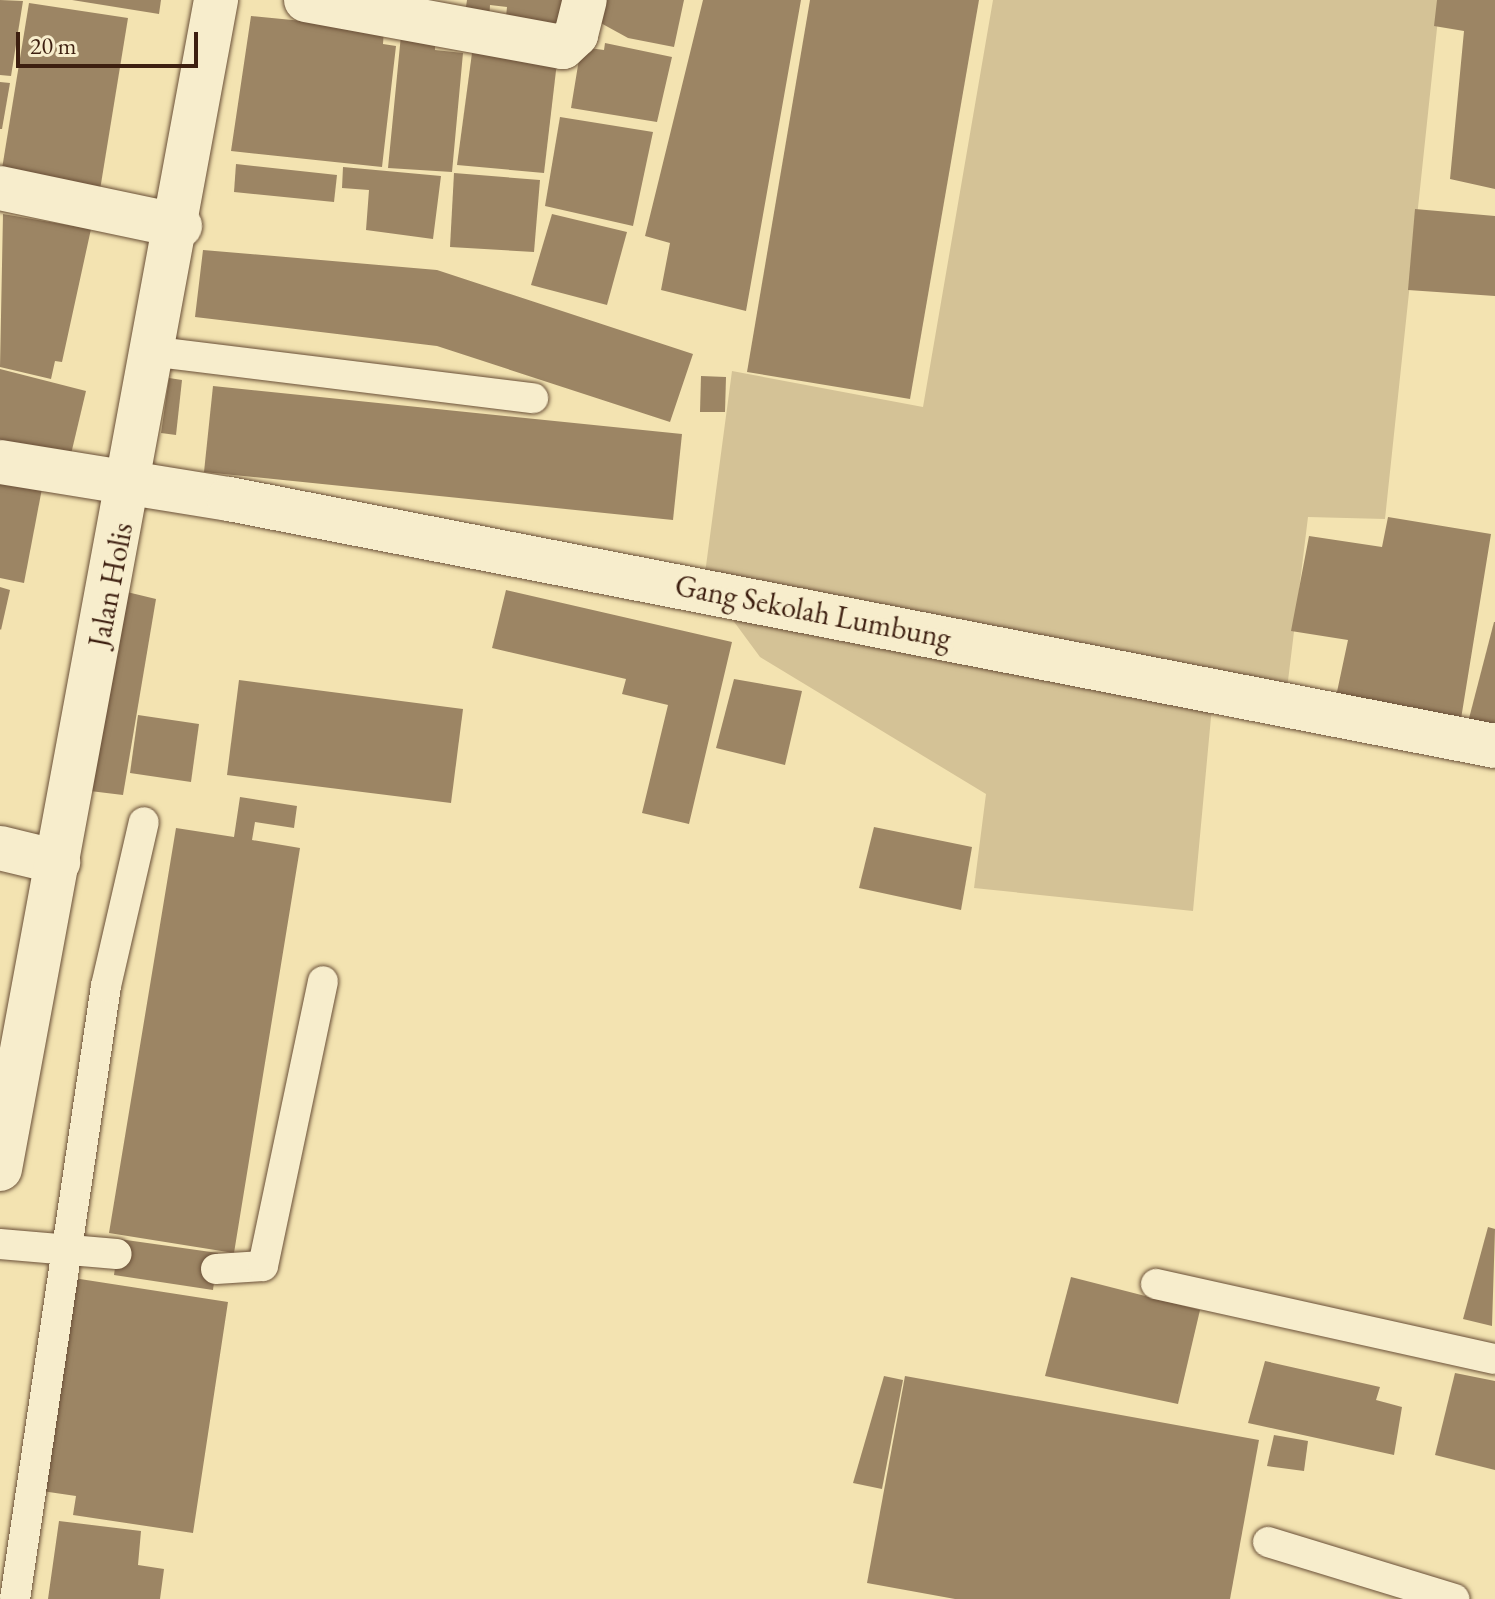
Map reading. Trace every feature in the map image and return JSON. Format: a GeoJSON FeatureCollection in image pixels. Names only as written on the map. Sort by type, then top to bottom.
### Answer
{"type":"FeatureCollection","features":[{"type":"Feature","properties":{"kind":"street","name":"Jalan Holis"},"geometry":{"type":"LineString","coordinates":[[0,1169],[157,352],[216,0]]}},
{"type":"Feature","properties":{"kind":"street"},"geometry":{"type":"LineString","coordinates":[[306,0],[563,47],[576,35],[585,0]]}},
{"type":"Feature","properties":{"kind":"street"},"geometry":{"type":"LineString","coordinates":[[0,188],[180,226]]}},
{"type":"Feature","properties":{"kind":"street","name":"Gang Sekolah Lumbung"},"geometry":{"type":"LineString","coordinates":[[0,462],[1495,746]]}},
{"type":"Feature","properties":{"kind":"street"},"geometry":{"type":"LineString","coordinates":[[0,848],[58,862]]}},
{"type":"Feature","properties":{"kind":"lane"},"geometry":{"type":"LineString","coordinates":[[157,352],[533,398]]}},
{"type":"Feature","properties":{"kind":"lane"},"geometry":{"type":"LineString","coordinates":[[15,1599],[106,986],[144,822]]}},
{"type":"Feature","properties":{"kind":"lane"},"geometry":{"type":"LineString","coordinates":[[216,1269],[263,1266],[323,981]]}},
{"type":"Feature","properties":{"kind":"lane"},"geometry":{"type":"LineString","coordinates":[[0,1244],[67,1246],[117,1254]]}},
{"type":"Feature","properties":{"kind":"lane"},"geometry":{"type":"LineString","coordinates":[[1156,1284],[1495,1359]]}},
{"type":"Feature","properties":{"kind":"lane"},"geometry":{"type":"LineString","coordinates":[[1268,1542],[1455,1599]]}},
{"type":"Feature","properties":{"kind":"shaded area"},"geometry":{"type":"Polygon","coordinates":[[[993,0],[1440,0],[1385,519],[1308,517],[1287,689],[1214,685],[1193,911],[974,888],[986,794],[760,657],[704,581],[732,371],[923,407],[993,0]]]}},
{"type":"Feature","properties":{"kind":"building"},"geometry":{"type":"Polygon","coordinates":[[[0,0],[23,1],[11,76],[0,75],[0,0]]]}},
{"type":"Feature","properties":{"kind":"building"},"geometry":{"type":"Polygon","coordinates":[[[72,0],[161,0],[159,14],[72,0]]]}},
{"type":"Feature","properties":{"kind":"building"},"geometry":{"type":"Polygon","coordinates":[[[467,0],[576,0],[571,35],[505,26],[507,7],[490,5],[489,22],[464,20],[467,0]]]}},
{"type":"Feature","properties":{"kind":"building"},"geometry":{"type":"Polygon","coordinates":[[[590,0],[684,0],[674,47],[628,38],[588,16],[590,0]]]}},
{"type":"Feature","properties":{"kind":"building"},"geometry":{"type":"Polygon","coordinates":[[[703,0],[801,0],[746,311],[661,290],[670,243],[645,236],[703,0]]]}},
{"type":"Feature","properties":{"kind":"building"},"geometry":{"type":"Polygon","coordinates":[[[810,0],[979,0],[910,399],[747,372],[810,0]]]}},
{"type":"Feature","properties":{"kind":"building"},"geometry":{"type":"Polygon","coordinates":[[[1437,0],[1495,0],[1495,189],[1450,179],[1464,31],[1434,26],[1437,0]]]}},
{"type":"Feature","properties":{"kind":"building"},"geometry":{"type":"Polygon","coordinates":[[[29,3],[128,18],[99,196],[0,181],[29,3]]]}},
{"type":"Feature","properties":{"kind":"building"},"geometry":{"type":"Polygon","coordinates":[[[251,16],[384,29],[383,44],[396,46],[382,167],[231,151],[251,16]]]}},
{"type":"Feature","properties":{"kind":"building"},"geometry":{"type":"Polygon","coordinates":[[[401,35],[435,37],[435,50],[463,53],[452,172],[388,168],[401,35]]]}},
{"type":"Feature","properties":{"kind":"building"},"geometry":{"type":"Polygon","coordinates":[[[605,43],[672,57],[657,122],[571,108],[581,47],[604,50],[605,43]]]}},
{"type":"Feature","properties":{"kind":"building"},"geometry":{"type":"Polygon","coordinates":[[[472,53],[557,62],[544,173],[457,165],[472,53]]]}},
{"type":"Feature","properties":{"kind":"building"},"geometry":{"type":"Polygon","coordinates":[[[0,82],[10,83],[2,129],[0,129],[0,82]]]}},
{"type":"Feature","properties":{"kind":"building"},"geometry":{"type":"Polygon","coordinates":[[[560,117],[653,132],[633,226],[545,206],[560,117]]]}},
{"type":"Feature","properties":{"kind":"building"},"geometry":{"type":"Polygon","coordinates":[[[236,164],[337,175],[334,202],[234,192],[236,164]]]}},
{"type":"Feature","properties":{"kind":"building"},"geometry":{"type":"Polygon","coordinates":[[[343,167],[441,176],[433,239],[366,230],[369,190],[342,188],[343,167]]]}},
{"type":"Feature","properties":{"kind":"building"},"geometry":{"type":"Polygon","coordinates":[[[454,173],[540,180],[534,252],[450,247],[454,173]]]}},
{"type":"Feature","properties":{"kind":"building"},"geometry":{"type":"Polygon","coordinates":[[[1415,209],[1495,216],[1495,296],[1408,290],[1415,209]]]}},
{"type":"Feature","properties":{"kind":"building"},"geometry":{"type":"Polygon","coordinates":[[[3,214],[91,229],[62,362],[55,361],[51,379],[0,367],[3,214]]]}},
{"type":"Feature","properties":{"kind":"building"},"geometry":{"type":"Polygon","coordinates":[[[552,214],[627,232],[607,305],[531,285],[552,214]]]}},
{"type":"Feature","properties":{"kind":"building"},"geometry":{"type":"Polygon","coordinates":[[[203,250],[437,270],[693,354],[670,422],[437,346],[195,317],[203,250]]]}},
{"type":"Feature","properties":{"kind":"building"},"geometry":{"type":"Polygon","coordinates":[[[0,369],[86,391],[67,471],[0,455],[0,369]]]}},
{"type":"Feature","properties":{"kind":"building"},"geometry":{"type":"Polygon","coordinates":[[[701,376],[726,377],[725,412],[700,412],[701,376]]]}},
{"type":"Feature","properties":{"kind":"building"},"geometry":{"type":"Polygon","coordinates":[[[169,378],[182,380],[176,435],[161,433],[169,378]]]}},
{"type":"Feature","properties":{"kind":"building"},"geometry":{"type":"Polygon","coordinates":[[[213,386],[682,434],[673,520],[204,472],[213,386]]]}},
{"type":"Feature","properties":{"kind":"building"},"geometry":{"type":"Polygon","coordinates":[[[0,469],[44,478],[24,583],[0,578],[0,469]]]}},
{"type":"Feature","properties":{"kind":"building"},"geometry":{"type":"Polygon","coordinates":[[[1388,517],[1491,534],[1460,725],[1334,706],[1348,640],[1291,631],[1309,536],[1382,547],[1388,517]]]}},
{"type":"Feature","properties":{"kind":"building"},"geometry":{"type":"Polygon","coordinates":[[[0,587],[10,590],[1,630],[0,629],[0,587]]]}},
{"type":"Feature","properties":{"kind":"building"},"geometry":{"type":"Polygon","coordinates":[[[506,590],[732,642],[689,824],[642,813],[668,705],[622,694],[626,679],[492,648],[506,590]]]}},
{"type":"Feature","properties":{"kind":"building"},"geometry":{"type":"Polygon","coordinates":[[[127,592],[156,599],[123,795],[90,791],[127,592]]]}},
{"type":"Feature","properties":{"kind":"building"},"geometry":{"type":"Polygon","coordinates":[[[1495,622],[1495,737],[1466,730],[1495,622]]]}},
{"type":"Feature","properties":{"kind":"building"},"geometry":{"type":"Polygon","coordinates":[[[734,679],[802,691],[785,765],[716,748],[734,679]]]}},
{"type":"Feature","properties":{"kind":"building"},"geometry":{"type":"Polygon","coordinates":[[[239,680],[463,709],[451,803],[227,775],[239,680]]]}},
{"type":"Feature","properties":{"kind":"building"},"geometry":{"type":"Polygon","coordinates":[[[138,715],[199,724],[191,782],[130,773],[138,715]]]}},
{"type":"Feature","properties":{"kind":"building"},"geometry":{"type":"Polygon","coordinates":[[[240,797],[297,806],[294,828],[255,822],[252,840],[300,848],[234,1253],[109,1233],[176,828],[234,837],[240,797]]]}},
{"type":"Feature","properties":{"kind":"building"},"geometry":{"type":"Polygon","coordinates":[[[874,827],[972,847],[961,910],[859,888],[874,827]]]}},
{"type":"Feature","properties":{"kind":"building"},"geometry":{"type":"Polygon","coordinates":[[[1488,1227],[1495,1229],[1492,1326],[1463,1319],[1488,1227]]]}},
{"type":"Feature","properties":{"kind":"building"},"geometry":{"type":"Polygon","coordinates":[[[119,1239],[218,1253],[213,1290],[114,1275],[119,1239]]]}},
{"type":"Feature","properties":{"kind":"building"},"geometry":{"type":"Polygon","coordinates":[[[67,1277],[228,1302],[193,1533],[73,1515],[76,1496],[35,1490],[67,1277]]]}},
{"type":"Feature","properties":{"kind":"building"},"geometry":{"type":"Polygon","coordinates":[[[1071,1277],[1200,1310],[1178,1404],[1045,1376],[1071,1277]]]}},
{"type":"Feature","properties":{"kind":"building"},"geometry":{"type":"Polygon","coordinates":[[[1265,1361],[1380,1387],[1376,1400],[1402,1407],[1394,1455],[1248,1423],[1265,1361]]]}},
{"type":"Feature","properties":{"kind":"building"},"geometry":{"type":"Polygon","coordinates":[[[1455,1373],[1495,1381],[1495,1470],[1435,1455],[1455,1373]]]}},
{"type":"Feature","properties":{"kind":"building"},"geometry":{"type":"Polygon","coordinates":[[[884,1376],[903,1380],[882,1489],[853,1483],[884,1376]]]}},
{"type":"Feature","properties":{"kind":"building"},"geometry":{"type":"Polygon","coordinates":[[[905,1376],[1259,1440],[1230,1599],[955,1599],[867,1583],[905,1376]]]}},
{"type":"Feature","properties":{"kind":"building"},"geometry":{"type":"Polygon","coordinates":[[[1274,1435],[1308,1441],[1304,1471],[1267,1466],[1274,1435]]]}},
{"type":"Feature","properties":{"kind":"building"},"geometry":{"type":"Polygon","coordinates":[[[59,1521],[141,1531],[138,1565],[164,1569],[160,1599],[48,1599],[59,1521]]]}}]}
